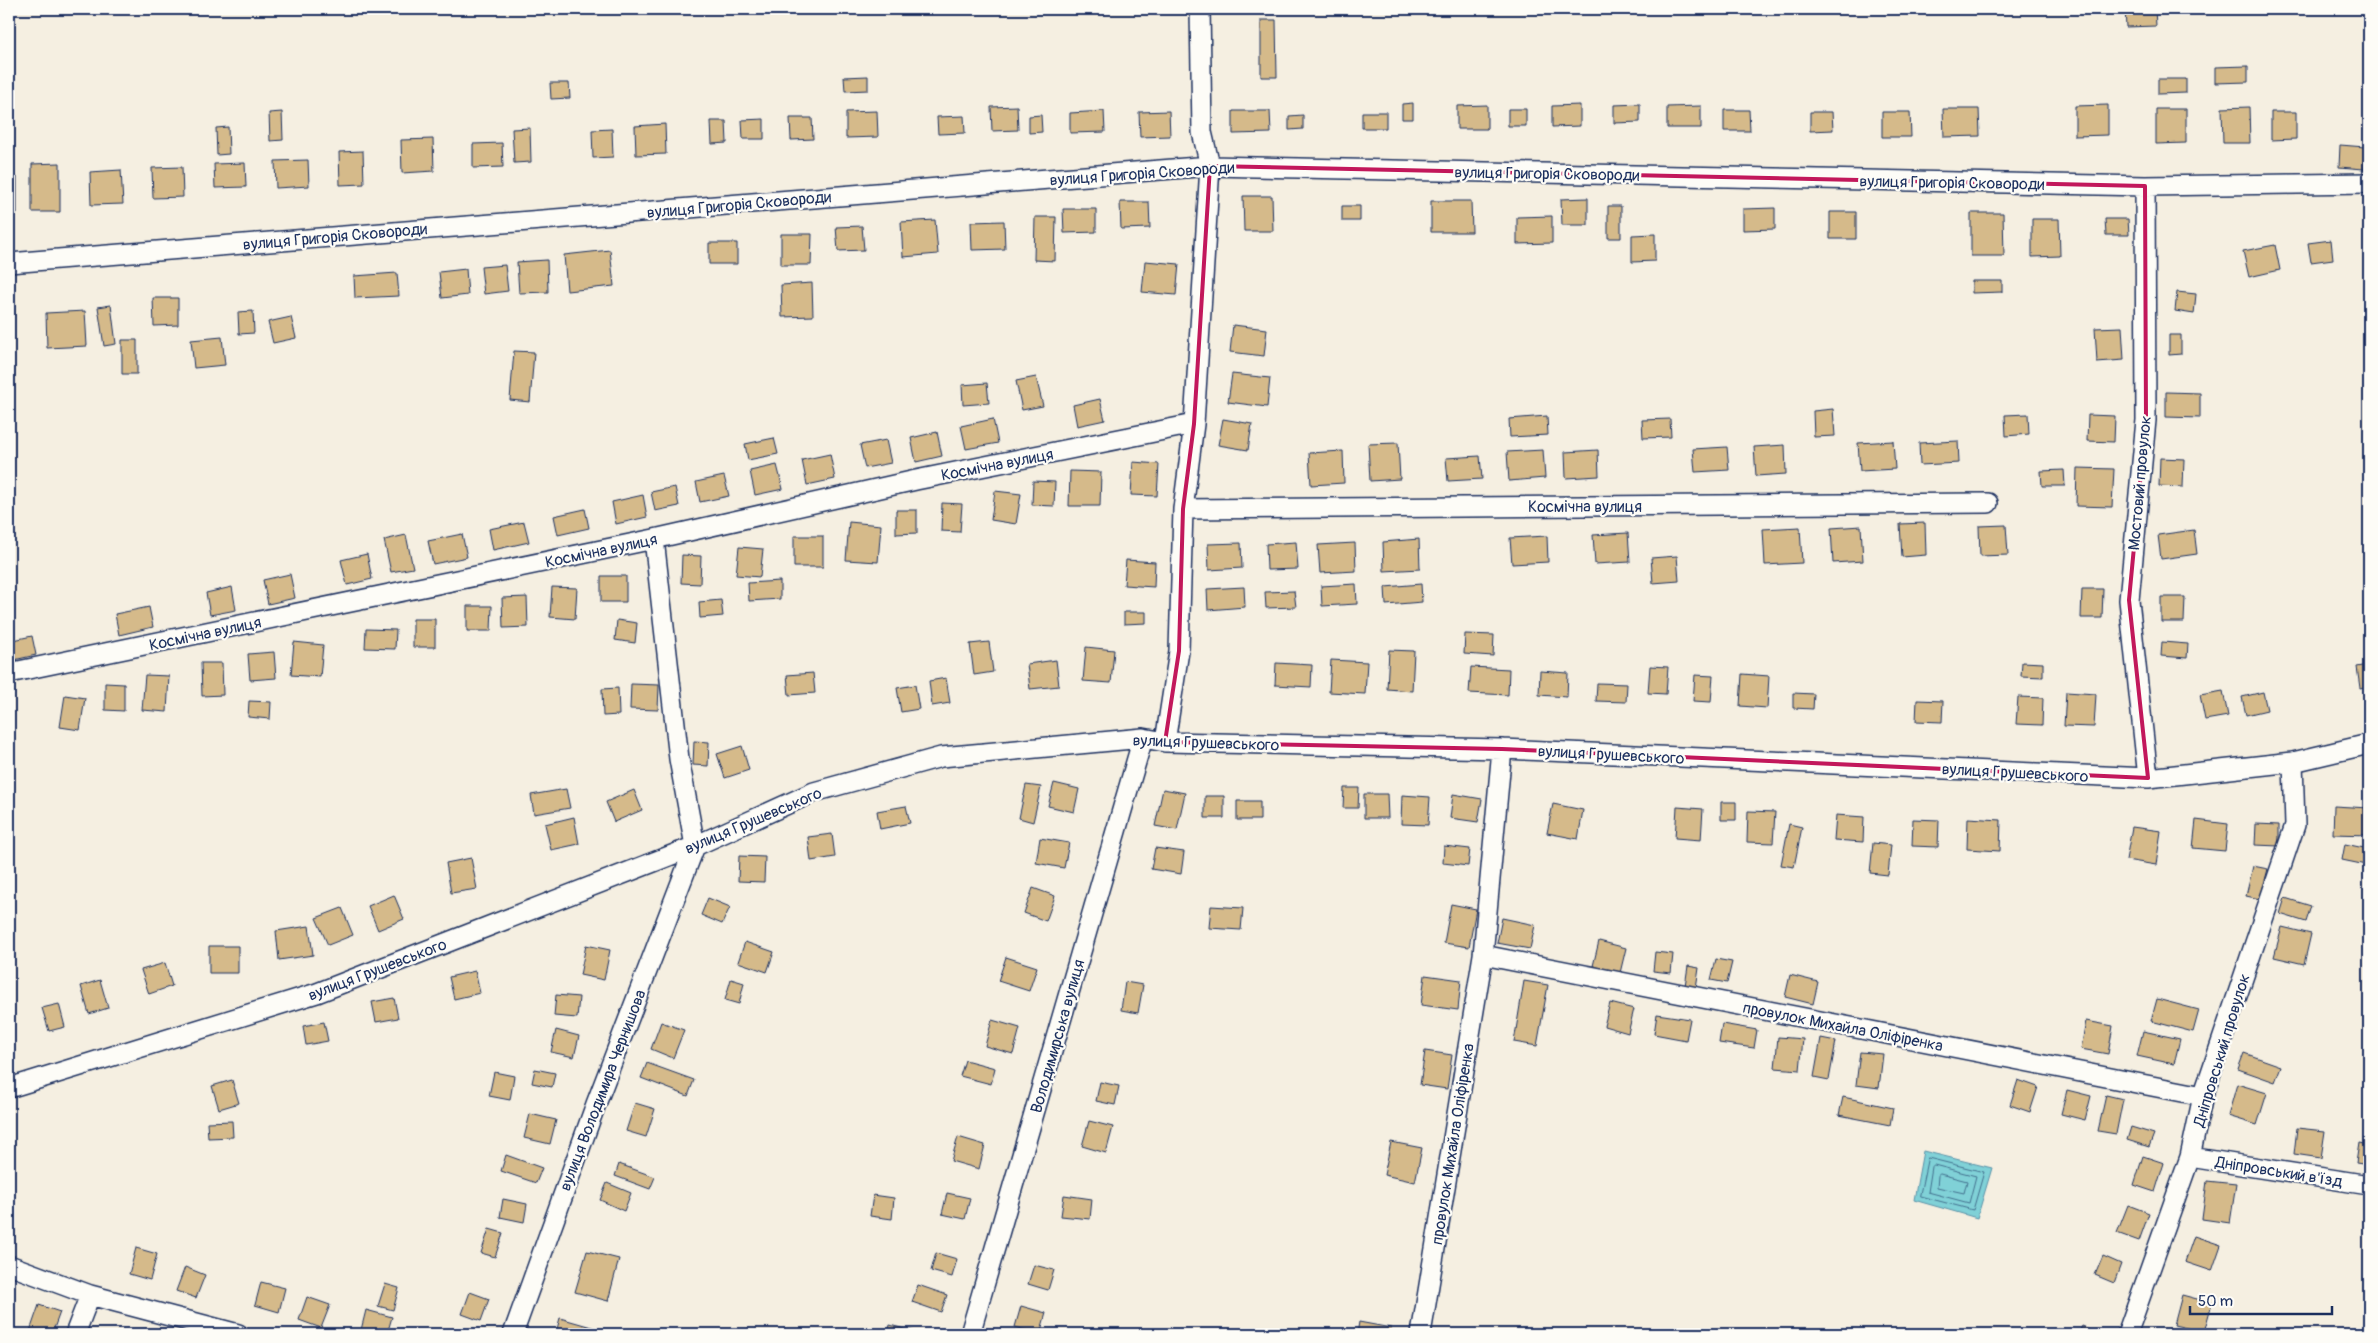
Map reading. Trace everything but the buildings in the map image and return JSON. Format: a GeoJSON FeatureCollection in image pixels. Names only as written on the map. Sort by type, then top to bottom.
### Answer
{"type":"FeatureCollection","features":[{"type":"Feature","properties":{"kind":"street"},"geometry":{"type":"LineString","coordinates":[[1165,742],[1179,652],[1183,509],[1194,424],[1210,166],[1202,132],[1200,9]]}},
{"type":"Feature","properties":{"kind":"street","name":"вулиця Григорія Сковороди"},"geometry":{"type":"LineString","coordinates":[[9,263],[1210,166],[2145,186],[2369,183]]}},
{"type":"Feature","properties":{"kind":"street","name":"Мостовий провулок"},"geometry":{"type":"LineString","coordinates":[[2145,186],[2146,420],[2129,600],[2148,778]]}},
{"type":"Feature","properties":{"kind":"street","name":"Космічна вулиця"},"geometry":{"type":"LineString","coordinates":[[9,673],[654,540],[916,480],[1194,424]]}},
{"type":"Feature","properties":{"kind":"street","name":"Космічна вулиця"},"geometry":{"type":"LineString","coordinates":[[1183,509],[1988,503]]}},
{"type":"Feature","properties":{"kind":"street"},"geometry":{"type":"LineString","coordinates":[[654,540],[679,759],[695,846]]}},
{"type":"Feature","properties":{"kind":"street","name":"вулиця Грушевського"},"geometry":{"type":"LineString","coordinates":[[9,1088],[317,993],[695,846],[814,792],[941,757],[1143,738],[1165,742],[1502,749],[2148,778],[2293,762],[2369,744]]}},
{"type":"Feature","properties":{"kind":"street","name":"Володимирська вулиця"},"geometry":{"type":"LineString","coordinates":[[970,1334],[1143,738]]}},
{"type":"Feature","properties":{"kind":"street","name":"провулок Михайла Оліфіренка"},"geometry":{"type":"LineString","coordinates":[[1421,1334],[1483,955],[1502,749]]}},
{"type":"Feature","properties":{"kind":"street","name":"Дніпровський провулок"},"geometry":{"type":"LineString","coordinates":[[2127,1334],[2190,1157],[2203,1096],[2295,825],[2293,762]]}},
{"type":"Feature","properties":{"kind":"street","name":"вулиця Володимира Чернишова"},"geometry":{"type":"LineString","coordinates":[[513,1334],[596,1104],[695,846]]}},
{"type":"Feature","properties":{"kind":"street","name":"провулок Михайла Оліфіренка"},"geometry":{"type":"LineString","coordinates":[[1483,955],[2203,1096]]}},
{"type":"Feature","properties":{"kind":"street","name":"Дніпровський в'їзд"},"geometry":{"type":"LineString","coordinates":[[2190,1157],[2369,1185]]}},
{"type":"Feature","properties":{"kind":"street"},"geometry":{"type":"LineString","coordinates":[[9,1265],[90,1295],[238,1334]]}},
{"type":"Feature","properties":{"kind":"street"},"geometry":{"type":"LineString","coordinates":[[75,1334],[90,1295]]}},
{"type":"Feature","properties":{"kind":"highlighted area"},"geometry":{"type":"Polygon","coordinates":[[[1210,166],[2145,186],[2146,420],[2129,600],[2148,778],[1502,749],[1165,742],[1179,651],[1183,509],[1194,424],[1210,166]]]}},
{"type":"Feature","properties":{"kind":"water"},"geometry":{"type":"Polygon","coordinates":[[[1923,1151],[1992,1168],[1977,1218],[1914,1200],[1923,1151]]]}}]}
